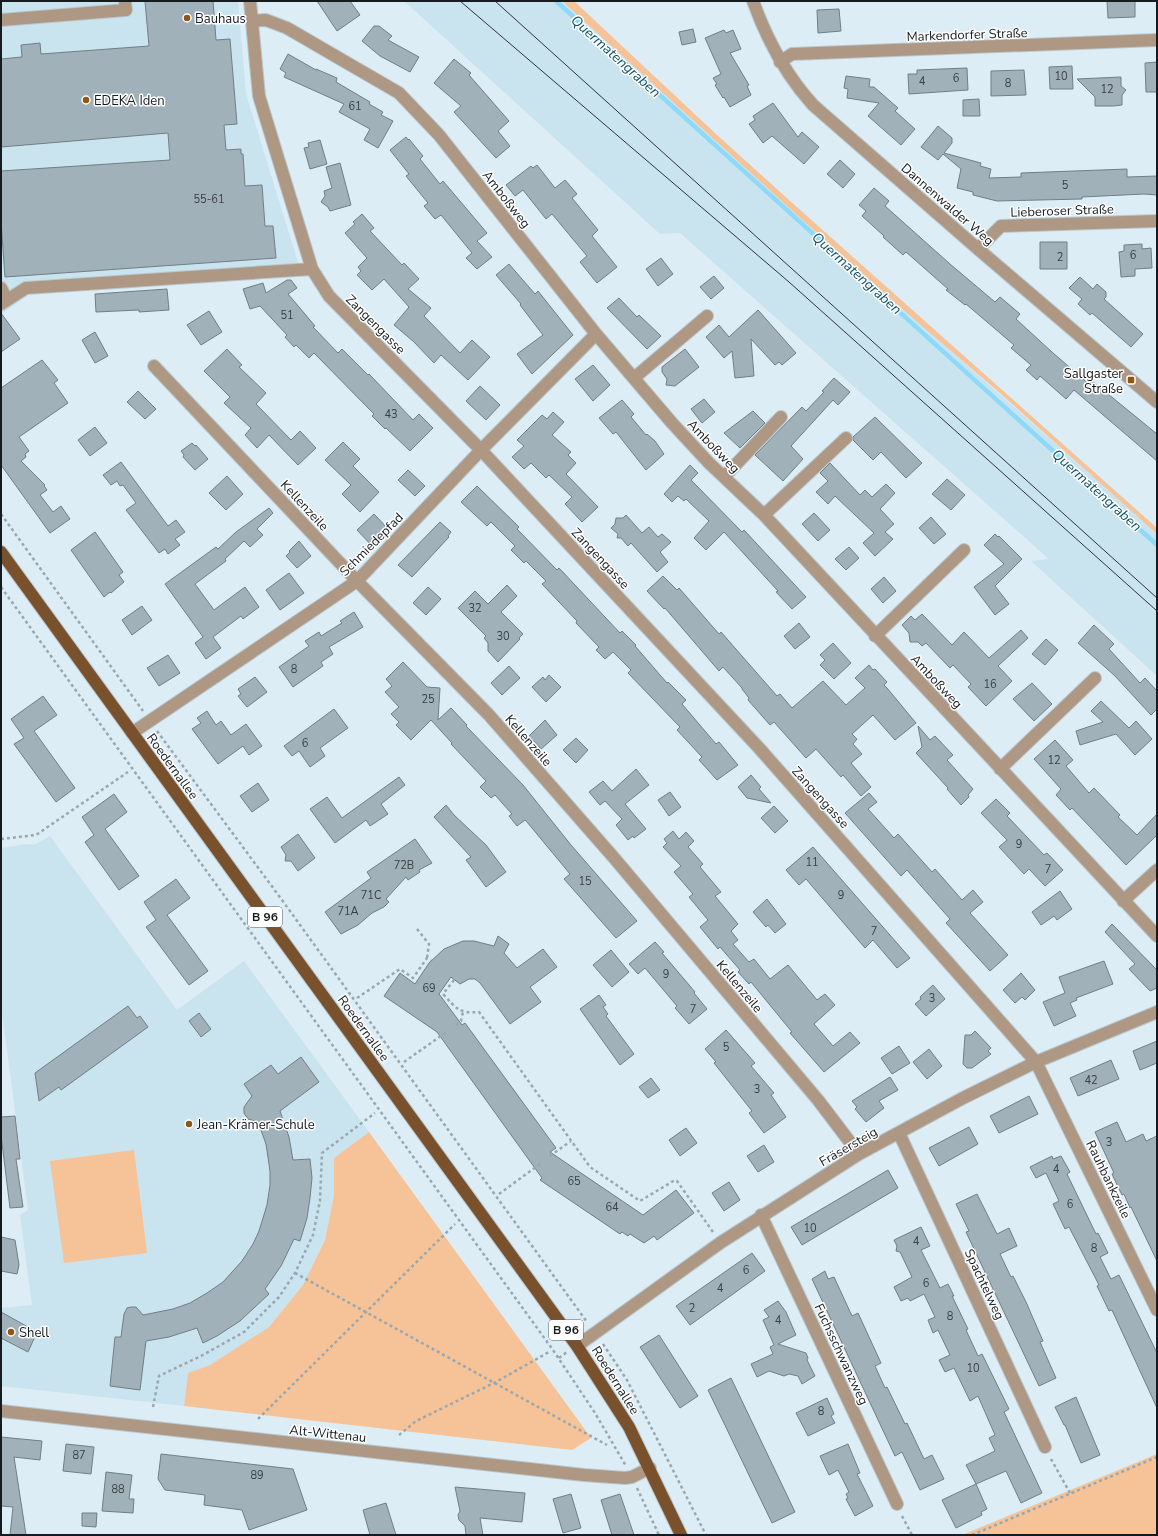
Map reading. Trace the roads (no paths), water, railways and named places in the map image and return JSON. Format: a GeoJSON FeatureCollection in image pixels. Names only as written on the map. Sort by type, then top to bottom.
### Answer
{"type":"FeatureCollection","features":[{"type":"Feature","properties":{"kind":"main road","name":"Roedernallee"},"geometry":{"type":"LineString","coordinates":[[1,552],[577,1346],[629,1427],[681,1535]]}},
{"type":"Feature","properties":{"kind":"street"},"geometry":{"type":"LineString","coordinates":[[1,20],[126,10],[125,1]]}},
{"type":"Feature","properties":{"kind":"street"},"geometry":{"type":"LineString","coordinates":[[250,1],[252,21]]}},
{"type":"Feature","properties":{"kind":"street","name":"Dannenwalder Weg"},"geometry":{"type":"LineString","coordinates":[[753,1],[768,39],[780,62],[790,78],[813,105],[1157,402]]}},
{"type":"Feature","properties":{"kind":"street","name":"Amboßweg"},"geometry":{"type":"LineString","coordinates":[[252,21],[266,20],[287,28],[399,93],[439,135],[596,334],[672,423],[724,477],[764,515],[875,636],[1157,936]]}},
{"type":"Feature","properties":{"kind":"street","name":"Zangengasse"},"geometry":{"type":"LineString","coordinates":[[252,21],[259,96],[312,269],[330,296],[481,450],[759,748],[1036,1062]]}},
{"type":"Feature","properties":{"kind":"street","name":"Markendorfer Straße"},"geometry":{"type":"LineString","coordinates":[[780,62],[792,54],[1157,40]]}},
{"type":"Feature","properties":{"kind":"street","name":"Lieberoser Straße"},"geometry":{"type":"LineString","coordinates":[[978,249],[1001,226],[1157,220]]}},
{"type":"Feature","properties":{"kind":"street"},"geometry":{"type":"LineString","coordinates":[[1,288],[4,302],[26,288],[312,269]]}},
{"type":"Feature","properties":{"kind":"street"},"geometry":{"type":"LineString","coordinates":[[634,378],[707,316]]}},
{"type":"Feature","properties":{"kind":"street","name":"Schmiedepfad"},"geometry":{"type":"LineString","coordinates":[[132,732],[357,581],[481,450],[596,334]]}},
{"type":"Feature","properties":{"kind":"street","name":"Kellenzeile"},"geometry":{"type":"LineString","coordinates":[[154,366],[357,581],[494,721],[615,859],[783,1058],[818,1100],[859,1154]]}},
{"type":"Feature","properties":{"kind":"street"},"geometry":{"type":"LineString","coordinates":[[724,477],[782,417]]}},
{"type":"Feature","properties":{"kind":"street"},"geometry":{"type":"LineString","coordinates":[[764,515],[846,438]]}},
{"type":"Feature","properties":{"kind":"street"},"geometry":{"type":"LineString","coordinates":[[875,636],[964,550]]}},
{"type":"Feature","properties":{"kind":"street"},"geometry":{"type":"LineString","coordinates":[[1000,769],[1095,678]]}},
{"type":"Feature","properties":{"kind":"street"},"geometry":{"type":"LineString","coordinates":[[1124,901],[1157,870]]}},
{"type":"Feature","properties":{"kind":"street","name":"Fräsersteig"},"geometry":{"type":"LineString","coordinates":[[577,1346],[720,1242],[859,1154],[964,1098],[1036,1062],[1157,1012]]}},
{"type":"Feature","properties":{"kind":"street","name":"Rauhbankzeile"},"geometry":{"type":"LineString","coordinates":[[1036,1062],[1157,1310]]}},
{"type":"Feature","properties":{"kind":"street","name":"Spachtelweg"},"geometry":{"type":"LineString","coordinates":[[899,1133],[1045,1448]]}},
{"type":"Feature","properties":{"kind":"street","name":"Fuchsschwanzweg"},"geometry":{"type":"LineString","coordinates":[[761,1215],[897,1504]]}},
{"type":"Feature","properties":{"kind":"street","name":"Alt-Wittenau"},"geometry":{"type":"LineString","coordinates":[[1,1411],[580,1475],[625,1478],[632,1477],[650,1468]]}},
{"type":"Feature","properties":{"kind":"waterway","name":"Quermatengraben"},"geometry":{"type":"LineString","coordinates":[[556,1],[1157,545]]}},
{"type":"Feature","properties":{"kind":"tram line"},"geometry":{"type":"LineString","coordinates":[[460,1],[789,282],[1157,611]]}},
{"type":"Feature","properties":{"kind":"tram line"},"geometry":{"type":"LineString","coordinates":[[495,1],[1157,598]]}},
{"type":"Feature","properties":{"kind":"place","name":"Bauhaus"},"geometry":{"type":"Point","coordinates":[187,18]}},
{"type":"Feature","properties":{"kind":"place","name":"EDEKA Iden"},"geometry":{"type":"Point","coordinates":[86,100]}},
{"type":"Feature","properties":{"kind":"place","name":"Sallgaster Straße"},"geometry":{"type":"Point","coordinates":[1131,380]}},
{"type":"Feature","properties":{"kind":"place","name":"Jean-Krämer-Schule"},"geometry":{"type":"Point","coordinates":[189,1124]}},
{"type":"Feature","properties":{"kind":"place","name":"Shell"},"geometry":{"type":"Point","coordinates":[11,1332]}}]}
